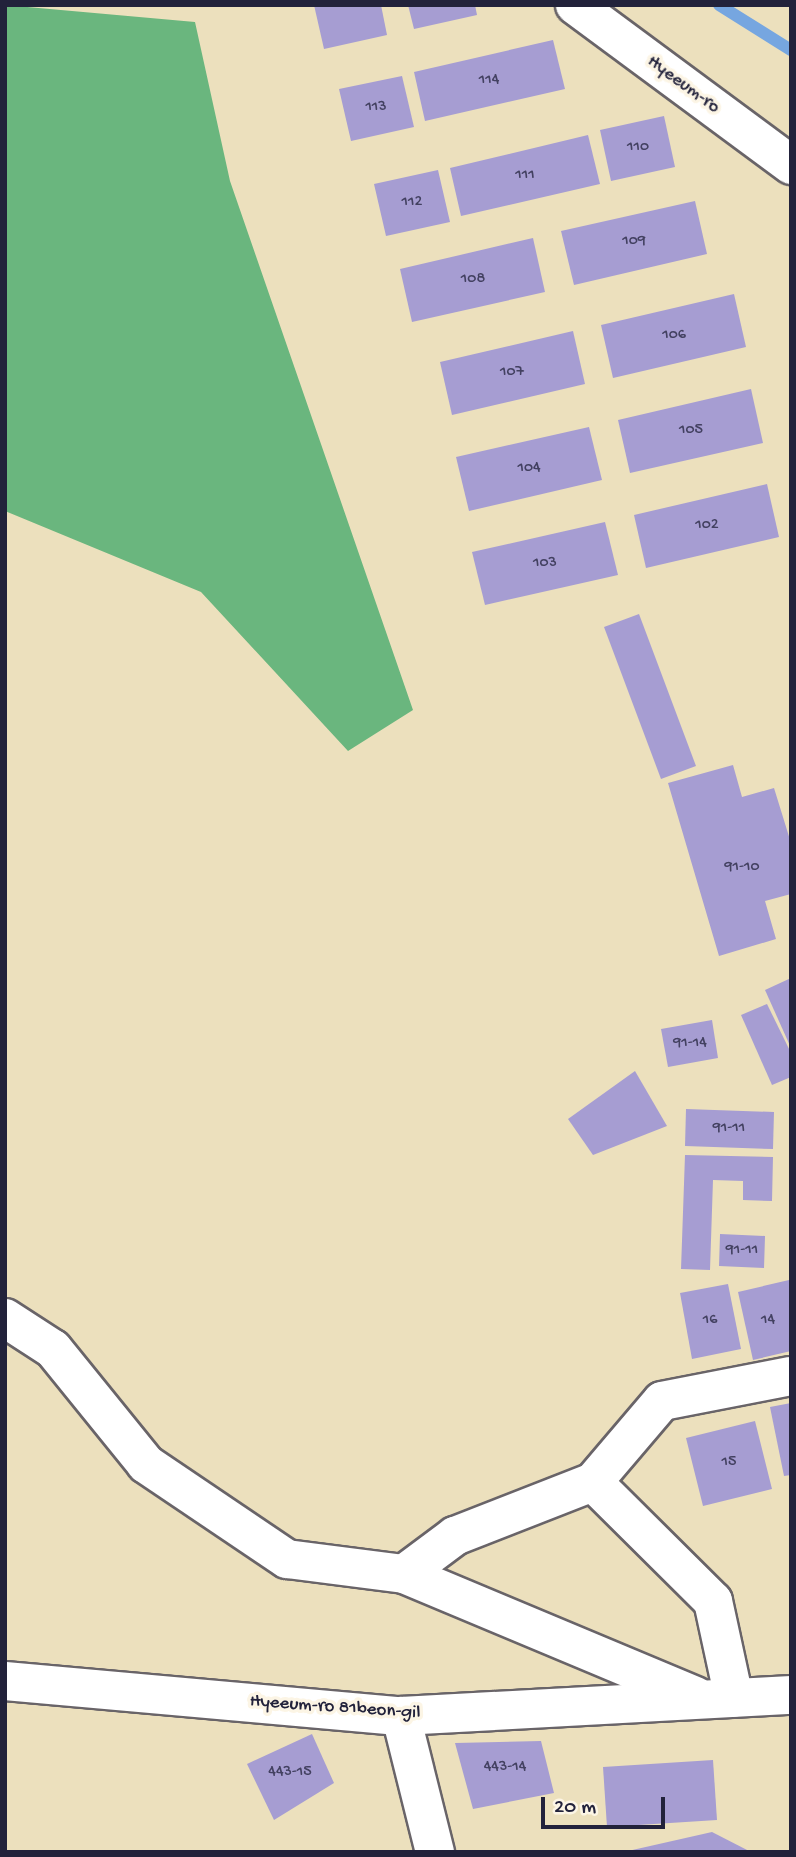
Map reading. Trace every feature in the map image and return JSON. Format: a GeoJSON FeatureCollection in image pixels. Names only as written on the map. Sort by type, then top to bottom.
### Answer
{"type":"FeatureCollection","features":[{"type":"Feature","properties":{"kind":"street","name":"Hyeeum-ro"},"geometry":{"type":"LineString","coordinates":[[575,5],[791,165]]}},
{"type":"Feature","properties":{"kind":"street"},"geometry":{"type":"LineString","coordinates":[[5,1318],[53,1349],[146,1464],[287,1559],[404,1574],[719,1698],[713,1601],[593,1482]]}},
{"type":"Feature","properties":{"kind":"street"},"geometry":{"type":"LineString","coordinates":[[404,1574],[455,1536],[593,1482],[662,1401],[791,1376]]}},
{"type":"Feature","properties":{"kind":"street","name":"Hyeeum-ro 81beon-gil"},"geometry":{"type":"LineString","coordinates":[[5,1681],[401,1716],[791,1695]]}},
{"type":"Feature","properties":{"kind":"street"},"geometry":{"type":"LineString","coordinates":[[401,1716],[435,1852]]}},
{"type":"Feature","properties":{"kind":"green space"},"geometry":{"type":"Polygon","coordinates":[[[5,5],[195,22],[230,181],[413,710],[348,751],[201,592],[5,511],[5,5]]]}},
{"type":"Feature","properties":{"kind":"building"},"geometry":{"type":"Polygon","coordinates":[[[314,5],[381,5],[387,35],[324,49],[314,5]]]}},
{"type":"Feature","properties":{"kind":"building"},"geometry":{"type":"Polygon","coordinates":[[[408,5],[475,5],[477,15],[414,29],[408,5]]]}},
{"type":"Feature","properties":{"kind":"building"},"geometry":{"type":"Polygon","coordinates":[[[553,40],[565,89],[425,121],[414,72],[553,40]]]}},
{"type":"Feature","properties":{"kind":"building"},"geometry":{"type":"Polygon","coordinates":[[[402,76],[414,127],[351,141],[339,89],[402,76]]]}},
{"type":"Feature","properties":{"kind":"building"},"geometry":{"type":"Polygon","coordinates":[[[664,116],[675,167],[611,181],[600,130],[664,116]]]}},
{"type":"Feature","properties":{"kind":"building"},"geometry":{"type":"Polygon","coordinates":[[[588,135],[600,184],[461,216],[450,168],[588,135]]]}},
{"type":"Feature","properties":{"kind":"building"},"geometry":{"type":"Polygon","coordinates":[[[438,170],[450,222],[386,236],[374,184],[438,170]]]}},
{"type":"Feature","properties":{"kind":"building"},"geometry":{"type":"Polygon","coordinates":[[[695,201],[707,254],[574,285],[561,231],[695,201]]]}},
{"type":"Feature","properties":{"kind":"building"},"geometry":{"type":"Polygon","coordinates":[[[533,238],[545,292],[412,322],[400,269],[533,238]]]}},
{"type":"Feature","properties":{"kind":"building"},"geometry":{"type":"Polygon","coordinates":[[[734,294],[746,347],[613,378],[601,325],[734,294]]]}},
{"type":"Feature","properties":{"kind":"building"},"geometry":{"type":"Polygon","coordinates":[[[573,331],[585,384],[452,415],[440,362],[573,331]]]}},
{"type":"Feature","properties":{"kind":"building"},"geometry":{"type":"Polygon","coordinates":[[[751,389],[763,443],[630,473],[618,420],[751,389]]]}},
{"type":"Feature","properties":{"kind":"building"},"geometry":{"type":"Polygon","coordinates":[[[589,427],[602,480],[469,511],[456,457],[589,427]]]}},
{"type":"Feature","properties":{"kind":"building"},"geometry":{"type":"Polygon","coordinates":[[[767,484],[779,537],[646,568],[634,515],[767,484]]]}},
{"type":"Feature","properties":{"kind":"building"},"geometry":{"type":"Polygon","coordinates":[[[605,522],[618,575],[485,605],[472,552],[605,522]]]}},
{"type":"Feature","properties":{"kind":"building"},"geometry":{"type":"Polygon","coordinates":[[[639,614],[696,766],[661,779],[604,627],[639,614]]]}},
{"type":"Feature","properties":{"kind":"building"},"geometry":{"type":"Polygon","coordinates":[[[733,765],[742,797],[774,788],[791,843],[791,894],[765,901],[776,939],[719,956],[668,783],[733,765]]]}},
{"type":"Feature","properties":{"kind":"building"},"geometry":{"type":"Polygon","coordinates":[[[791,978],[791,1048],[765,990],[791,978]]]}},
{"type":"Feature","properties":{"kind":"building"},"geometry":{"type":"Polygon","coordinates":[[[767,1004],[791,1053],[791,1077],[772,1085],[741,1015],[767,1004]]]}},
{"type":"Feature","properties":{"kind":"building"},"geometry":{"type":"Polygon","coordinates":[[[712,1020],[718,1058],[668,1067],[661,1029],[712,1020]]]}},
{"type":"Feature","properties":{"kind":"building"},"geometry":{"type":"Polygon","coordinates":[[[635,1071],[667,1126],[593,1155],[568,1119],[635,1071]]]}},
{"type":"Feature","properties":{"kind":"building"},"geometry":{"type":"Polygon","coordinates":[[[686,1109],[774,1112],[773,1149],[685,1146],[686,1109]]]}},
{"type":"Feature","properties":{"kind":"building"},"geometry":{"type":"Polygon","coordinates":[[[685,1155],[773,1157],[772,1201],[743,1200],[743,1181],[713,1180],[710,1270],[681,1269],[685,1155]]]}},
{"type":"Feature","properties":{"kind":"building"},"geometry":{"type":"Polygon","coordinates":[[[720,1234],[765,1236],[764,1268],[719,1266],[720,1234]]]}},
{"type":"Feature","properties":{"kind":"building"},"geometry":{"type":"Polygon","coordinates":[[[789,1280],[791,1351],[753,1360],[738,1292],[789,1280]]]}},
{"type":"Feature","properties":{"kind":"building"},"geometry":{"type":"Polygon","coordinates":[[[728,1284],[741,1349],[692,1359],[680,1293],[728,1284]]]}},
{"type":"Feature","properties":{"kind":"building"},"geometry":{"type":"Polygon","coordinates":[[[791,1403],[791,1475],[784,1476],[770,1407],[791,1403]]]}},
{"type":"Feature","properties":{"kind":"building"},"geometry":{"type":"Polygon","coordinates":[[[755,1421],[772,1489],[703,1506],[686,1438],[755,1421]]]}},
{"type":"Feature","properties":{"kind":"building"},"geometry":{"type":"Polygon","coordinates":[[[312,1734],[334,1783],[274,1820],[247,1764],[312,1734]]]}},
{"type":"Feature","properties":{"kind":"building"},"geometry":{"type":"Polygon","coordinates":[[[541,1741],[554,1793],[473,1809],[455,1743],[541,1741]]]}},
{"type":"Feature","properties":{"kind":"building"},"geometry":{"type":"Polygon","coordinates":[[[713,1760],[717,1820],[607,1827],[603,1767],[713,1760]]]}},
{"type":"Feature","properties":{"kind":"building"},"geometry":{"type":"Polygon","coordinates":[[[712,1832],[751,1852],[628,1852],[628,1851],[712,1832]]]}},
{"type":"Feature","properties":{"kind":"waterway"},"geometry":{"type":"LineString","coordinates":[[719,5],[791,50]]}}]}
